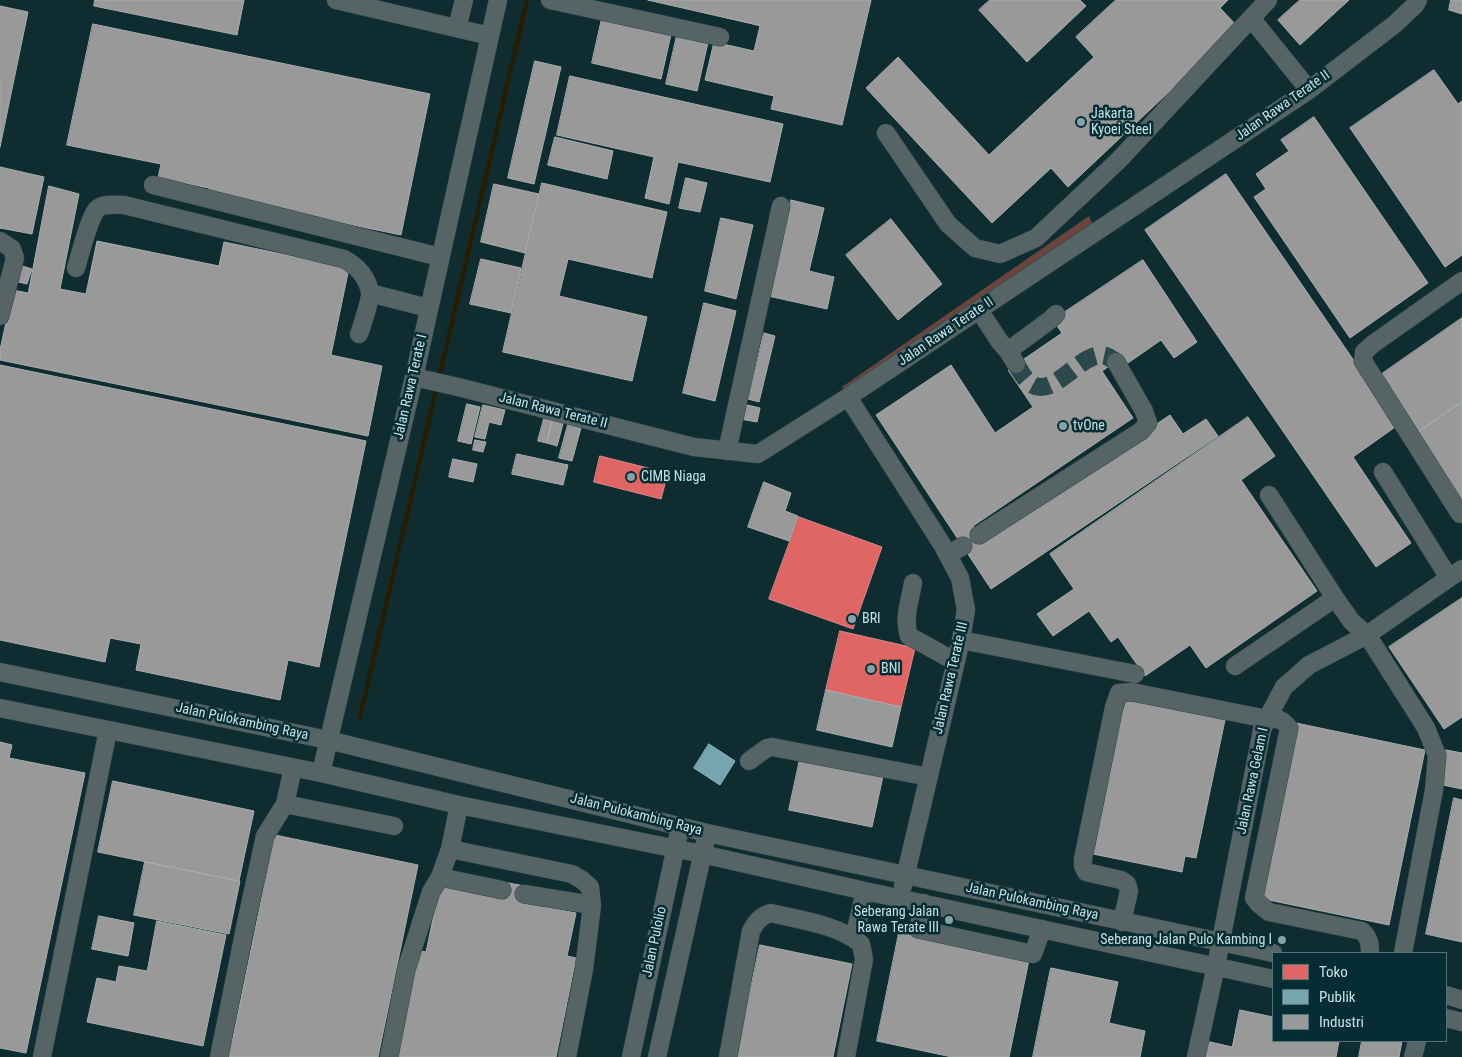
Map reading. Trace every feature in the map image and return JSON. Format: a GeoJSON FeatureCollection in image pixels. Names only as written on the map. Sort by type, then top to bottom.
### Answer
{"type":"FeatureCollection","features":[{"type":"Feature","properties":{"kind":"street"},"geometry":{"type":"LineString","coordinates":[[336,0],[400,7],[457,28],[490,36]]}},
{"type":"Feature","properties":{"kind":"street"},"geometry":{"type":"LineString","coordinates":[[457,28],[464,0]]}},
{"type":"Feature","properties":{"kind":"street","name":"Jalan Rawa Terate I"},"geometry":{"type":"LineString","coordinates":[[321,773],[421,379],[428,308],[498,0]]}},
{"type":"Feature","properties":{"kind":"street"},"geometry":{"type":"LineString","coordinates":[[550,0],[720,37]]}},
{"type":"Feature","properties":{"kind":"street"},"geometry":{"type":"LineString","coordinates":[[886,133],[948,224],[975,248],[1000,254],[1036,238],[1119,160],[1268,0]]}},
{"type":"Feature","properties":{"kind":"street","name":"Jalan Rawa Terate II"},"geometry":{"type":"LineString","coordinates":[[421,379],[694,447],[758,454],[848,397],[1308,90],[1395,24],[1418,0]]}},
{"type":"Feature","properties":{"kind":"street"},"geometry":{"type":"LineString","coordinates":[[1251,18],[1308,90]]}},
{"type":"Feature","properties":{"kind":"street"},"geometry":{"type":"LineString","coordinates":[[153,185],[440,257]]}},
{"type":"Feature","properties":{"kind":"street"},"geometry":{"type":"LineString","coordinates":[[76,268],[91,221],[98,209],[109,204],[124,205],[344,258],[355,264],[362,273],[370,293],[360,334]]}},
{"type":"Feature","properties":{"kind":"street"},"geometry":{"type":"LineString","coordinates":[[727,452],[781,206]]}},
{"type":"Feature","properties":{"kind":"street"},"geometry":{"type":"LineString","coordinates":[[0,241],[12,249],[15,258],[6,269],[1,309]]}},
{"type":"Feature","properties":{"kind":"street"},"geometry":{"type":"LineString","coordinates":[[1460,514],[1363,361],[1364,352],[1373,344],[1462,281]]}},
{"type":"Feature","properties":{"kind":"street"},"geometry":{"type":"LineString","coordinates":[[370,293],[428,308]]}},
{"type":"Feature","properties":{"kind":"street"},"geometry":{"type":"LineString","coordinates":[[979,310],[1012,358],[1056,314]]}},
{"type":"Feature","properties":{"kind":"street"},"geometry":{"type":"LineString","coordinates":[[979,535],[1148,423],[1144,411],[1116,362]]}},
{"type":"Feature","properties":{"kind":"street","name":"Jalan Rawa Terate III"},"geometry":{"type":"LineString","coordinates":[[848,397],[948,556],[960,578],[966,610],[956,662],[900,898]]}},
{"type":"Feature","properties":{"kind":"street"},"geometry":{"type":"LineString","coordinates":[[1383,472],[1458,573]]}},
{"type":"Feature","properties":{"kind":"street"},"geometry":{"type":"LineString","coordinates":[[1270,495],[1335,598],[1352,622],[1367,635],[1426,728],[1437,754],[1434,790],[1403,952]]}},
{"type":"Feature","properties":{"kind":"street"},"geometry":{"type":"LineString","coordinates":[[948,556],[963,546]]}},
{"type":"Feature","properties":{"kind":"street","name":"Jalan Rawa Gelam I"},"geometry":{"type":"LineString","coordinates":[[1196,1057],[1221,942],[1262,730],[1266,719],[1284,687],[1309,665],[1367,635],[1458,573]]}},
{"type":"Feature","properties":{"kind":"street"},"geometry":{"type":"LineString","coordinates":[[913,583],[907,618],[906,629],[908,636],[956,662]]}},
{"type":"Feature","properties":{"kind":"street"},"geometry":{"type":"LineString","coordinates":[[1234,666],[1335,598]]}},
{"type":"Feature","properties":{"kind":"street"},"geometry":{"type":"LineString","coordinates":[[961,640],[1135,674]]}},
{"type":"Feature","properties":{"kind":"street","name":"Jalan Pulokambing Raya"},"geometry":{"type":"LineString","coordinates":[[0,672],[328,740],[707,833],[1272,953]]}},
{"type":"Feature","properties":{"kind":"street"},"geometry":{"type":"LineString","coordinates":[[1122,922],[1129,891],[1127,884],[1121,880],[1086,872],[1083,866],[1083,859],[1114,707],[1120,693],[1132,692],[1266,719],[1276,718],[1282,720],[1289,728],[1254,898],[1269,912],[1362,931],[1370,942],[1370,952]]}},
{"type":"Feature","properties":{"kind":"street","name":"Jalan Pulokambing Raya"},"geometry":{"type":"LineString","coordinates":[[0,708],[321,773],[459,805],[702,854],[864,892],[924,903],[1272,979]]}},
{"type":"Feature","properties":{"kind":"street"},"geometry":{"type":"LineString","coordinates":[[42,1057],[108,730]]}},
{"type":"Feature","properties":{"kind":"street"},"geometry":{"type":"LineString","coordinates":[[749,761],[767,748],[772,747],[929,777]]}},
{"type":"Feature","properties":{"kind":"street"},"geometry":{"type":"LineString","coordinates":[[219,1057],[265,836],[285,804],[293,768]]}},
{"type":"Feature","properties":{"kind":"street"},"geometry":{"type":"LineString","coordinates":[[285,804],[394,826]]}},
{"type":"Feature","properties":{"kind":"street"},"geometry":{"type":"LineString","coordinates":[[389,1057],[406,970],[430,892],[440,877],[450,849],[459,805]]}},
{"type":"Feature","properties":{"kind":"street","name":"Jalan Pulolio"},"geometry":{"type":"LineString","coordinates":[[631,1057],[680,826]]}},
{"type":"Feature","properties":{"kind":"street","name":"Jalan Pulolio"},"geometry":{"type":"LineString","coordinates":[[658,1057],[707,833]]}},
{"type":"Feature","properties":{"kind":"street"},"geometry":{"type":"LineString","coordinates":[[450,849],[572,874],[590,887],[592,905],[584,969],[567,1057]]}},
{"type":"Feature","properties":{"kind":"street"},"geometry":{"type":"LineString","coordinates":[[440,877],[502,890]]}},
{"type":"Feature","properties":{"kind":"street"},"geometry":{"type":"LineString","coordinates":[[854,938],[864,892]]}},
{"type":"Feature","properties":{"kind":"street"},"geometry":{"type":"LineString","coordinates":[[524,894],[592,905]]}},
{"type":"Feature","properties":{"kind":"street"},"geometry":{"type":"LineString","coordinates":[[924,903],[918,929],[1033,954],[1042,929]]}},
{"type":"Feature","properties":{"kind":"street"},"geometry":{"type":"LineString","coordinates":[[728,1057],[751,931],[757,920],[771,913],[838,930],[862,944],[864,959],[846,1057]]}},
{"type":"Feature","properties":{"kind":"street"},"geometry":{"type":"LineString","coordinates":[[1447,995],[1462,1000]]}},
{"type":"Feature","properties":{"kind":"street"},"geometry":{"type":"LineString","coordinates":[[1447,1018],[1462,1022]]}},
{"type":"Feature","properties":{"kind":"street"},"geometry":{"type":"LineString","coordinates":[[1413,1057],[1417,1042]]}},
{"type":"Feature","properties":{"kind":"shaded area"},"geometry":{"type":"Polygon","coordinates":[[[1089,216],[1096,232],[848,397],[842,387],[1089,216]]]}},
{"type":"Feature","properties":{"kind":"building: Toko","name":"CIMB Niaga"},"geometry":{"type":"Polygon","coordinates":[[[600,456],[668,473],[661,499],[594,482],[600,456]]]}},
{"type":"Feature","properties":{"kind":"building: Toko"},"geometry":{"type":"Polygon","coordinates":[[[799,517],[882,547],[853,629],[769,599],[799,517]]]}},
{"type":"Feature","properties":{"kind":"building: Toko","name":"BNI"},"geometry":{"type":"Polygon","coordinates":[[[840,631],[915,648],[901,707],[826,690],[840,631]]]}},
{"type":"Feature","properties":{"kind":"building: Publik"},"geometry":{"type":"Polygon","coordinates":[[[709,744],[735,761],[720,785],[694,768],[709,744]]]}},
{"type":"Feature","properties":{"kind":"building: Industri"},"geometry":{"type":"Polygon","coordinates":[[[95,0],[244,0],[237,35],[94,6],[95,0]]]}},
{"type":"Feature","properties":{"kind":"building: Industri"},"geometry":{"type":"Polygon","coordinates":[[[648,0],[871,0],[842,125],[771,109],[774,96],[705,80],[714,42],[754,51],[760,26],[648,0]]]}},
{"type":"Feature","properties":{"kind":"building: Industri"},"geometry":{"type":"Polygon","coordinates":[[[990,0],[1080,0],[1086,6],[1027,62],[979,10],[990,0]]]}},
{"type":"Feature","properties":{"kind":"building: Industri","name":"Jakarta Kyoei Steel"},"geometry":{"type":"Polygon","coordinates":[[[1116,0],[1228,0],[1220,8],[1238,27],[1068,187],[1051,168],[992,223],[866,88],[898,57],[989,155],[1094,57],[1076,37],[1116,0]]]}},
{"type":"Feature","properties":{"kind":"building: Industri"},"geometry":{"type":"Polygon","coordinates":[[[1300,0],[1349,0],[1300,45],[1278,20],[1300,0]]]}},
{"type":"Feature","properties":{"kind":"building: Industri"},"geometry":{"type":"Polygon","coordinates":[[[1451,0],[1462,0],[1462,14],[1449,10],[1451,0]]]}},
{"type":"Feature","properties":{"kind":"building: Industri"},"geometry":{"type":"Polygon","coordinates":[[[0,6],[28,12],[0,147],[0,6]]]}},
{"type":"Feature","properties":{"kind":"building: Industri"},"geometry":{"type":"Polygon","coordinates":[[[603,14],[672,30],[661,79],[592,63],[603,14]]]}},
{"type":"Feature","properties":{"kind":"building: Industri"},"geometry":{"type":"Polygon","coordinates":[[[93,24],[430,94],[401,235],[207,195],[209,188],[158,178],[161,164],[67,145],[93,24]]]}},
{"type":"Feature","properties":{"kind":"building: Industri"},"geometry":{"type":"Polygon","coordinates":[[[678,31],[709,38],[697,91],[666,84],[678,31]]]}},
{"type":"Feature","properties":{"kind":"building: Industri"},"geometry":{"type":"Polygon","coordinates":[[[535,61],[561,67],[534,184],[508,178],[535,61]]]}},
{"type":"Feature","properties":{"kind":"building: Industri"},"geometry":{"type":"Polygon","coordinates":[[[1434,70],[1458,104],[1462,101],[1462,255],[1445,267],[1350,128],[1434,70]]]}},
{"type":"Feature","properties":{"kind":"building: Industri"},"geometry":{"type":"Polygon","coordinates":[[[570,76],[783,124],[770,182],[678,162],[669,204],[645,198],[654,157],[557,135],[570,76]]]}},
{"type":"Feature","properties":{"kind":"building: Industri"},"geometry":{"type":"Polygon","coordinates":[[[1314,117],[1428,283],[1350,338],[1254,197],[1266,189],[1256,174],[1289,151],[1281,140],[1314,117]]]}},
{"type":"Feature","properties":{"kind":"building: Industri"},"geometry":{"type":"Polygon","coordinates":[[[555,137],[613,151],[607,179],[548,165],[555,137]]]}},
{"type":"Feature","properties":{"kind":"building: Industri"},"geometry":{"type":"Polygon","coordinates":[[[0,167],[44,177],[32,234],[0,228],[0,167]]]}},
{"type":"Feature","properties":{"kind":"building: Industri"},"geometry":{"type":"Polygon","coordinates":[[[1226,174],[1398,425],[1353,457],[1411,543],[1376,567],[1145,230],[1226,174]]]}},
{"type":"Feature","properties":{"kind":"building: Industri"},"geometry":{"type":"Polygon","coordinates":[[[686,178],[707,183],[700,212],[679,208],[686,178]]]}},
{"type":"Feature","properties":{"kind":"building: Industri"},"geometry":{"type":"Polygon","coordinates":[[[542,183],[667,212],[652,278],[568,259],[559,296],[647,317],[632,381],[503,352],[542,183]]]}},
{"type":"Feature","properties":{"kind":"building: Industri"},"geometry":{"type":"Polygon","coordinates":[[[494,184],[539,194],[525,253],[481,242],[494,184]]]}},
{"type":"Feature","properties":{"kind":"building: Industri"},"geometry":{"type":"Polygon","coordinates":[[[49,186],[79,194],[60,289],[86,294],[97,241],[219,266],[224,242],[349,268],[331,355],[382,366],[368,436],[0,360],[0,350],[13,290],[28,293],[49,186]]]}},
{"type":"Feature","properties":{"kind":"building: Industri"},"geometry":{"type":"Polygon","coordinates":[[[791,200],[824,208],[809,271],[834,277],[827,309],[768,296],[791,200]]]}},
{"type":"Feature","properties":{"kind":"building: Industri"},"geometry":{"type":"Polygon","coordinates":[[[721,218],[753,225],[736,299],[705,291],[721,218]]]}},
{"type":"Feature","properties":{"kind":"building: Industri"},"geometry":{"type":"Polygon","coordinates":[[[891,219],[942,284],[898,320],[846,255],[891,219]]]}},
{"type":"Feature","properties":{"kind":"building: Industri"},"geometry":{"type":"Polygon","coordinates":[[[481,259],[521,268],[511,313],[470,304],[481,259]]]}},
{"type":"Feature","properties":{"kind":"building: Industri","name":"tvOne"},"geometry":{"type":"Polygon","coordinates":[[[1143,260],[1197,342],[1174,358],[1161,340],[1128,363],[1124,356],[1102,371],[1133,418],[973,526],[983,541],[1170,415],[1183,434],[1206,419],[1218,436],[991,589],[876,415],[951,365],[995,433],[1033,407],[1008,370],[1062,333],[1053,320],[1143,260]]]}},
{"type":"Feature","properties":{"kind":"building: Industri"},"geometry":{"type":"Polygon","coordinates":[[[19,265],[32,269],[27,284],[14,281],[19,265]]]}},
{"type":"Feature","properties":{"kind":"building: Industri"},"geometry":{"type":"Polygon","coordinates":[[[704,303],[736,311],[715,401],[683,393],[704,303]]]}},
{"type":"Feature","properties":{"kind":"building: Industri"},"geometry":{"type":"Polygon","coordinates":[[[1462,318],[1462,402],[1415,434],[1376,378],[1462,318]]]}},
{"type":"Feature","properties":{"kind":"building: Industri"},"geometry":{"type":"Polygon","coordinates":[[[764,333],[775,336],[759,402],[748,399],[764,333]]]}},
{"type":"Feature","properties":{"kind":"building: Industri"},"geometry":{"type":"Polygon","coordinates":[[[0,365],[366,441],[319,667],[288,660],[280,700],[136,670],[141,644],[110,638],[105,662],[0,640],[0,365]]]}},
{"type":"Feature","properties":{"kind":"building: Industri"},"geometry":{"type":"Polygon","coordinates":[[[1462,402],[1462,503],[1415,434],[1462,402]]]}},
{"type":"Feature","properties":{"kind":"building: Industri"},"geometry":{"type":"Polygon","coordinates":[[[467,404],[480,407],[471,444],[458,441],[467,404]]]}},
{"type":"Feature","properties":{"kind":"building: Industri"},"geometry":{"type":"Polygon","coordinates":[[[743,404],[760,408],[757,422],[740,419],[743,404]]]}},
{"type":"Feature","properties":{"kind":"building: Industri"},"geometry":{"type":"Polygon","coordinates":[[[483,405],[505,410],[501,425],[489,422],[485,439],[475,437],[483,405]]]}},
{"type":"Feature","properties":{"kind":"building: Industri"},"geometry":{"type":"Polygon","coordinates":[[[545,415],[553,417],[547,443],[538,441],[545,415]]]}},
{"type":"Feature","properties":{"kind":"building: Industri"},"geometry":{"type":"Polygon","coordinates":[[[553,417],[564,420],[557,446],[547,443],[553,417]]]}},
{"type":"Feature","properties":{"kind":"building: Industri"},"geometry":{"type":"Polygon","coordinates":[[[1248,417],[1275,456],[1241,480],[1317,591],[1206,668],[1190,645],[1145,676],[1118,637],[1111,642],[1089,611],[1053,636],[1037,614],[1074,589],[1050,554],[1248,417]]]}},
{"type":"Feature","properties":{"kind":"building: Industri"},"geometry":{"type":"Polygon","coordinates":[[[569,421],[582,424],[572,461],[559,458],[569,421]]]}},
{"type":"Feature","properties":{"kind":"building: Industri"},"geometry":{"type":"Polygon","coordinates":[[[475,440],[486,442],[483,452],[473,450],[475,440]]]}},
{"type":"Feature","properties":{"kind":"building: Industri"},"geometry":{"type":"Polygon","coordinates":[[[517,454],[568,465],[563,485],[512,474],[517,454]]]}},
{"type":"Feature","properties":{"kind":"building: Industri"},"geometry":{"type":"Polygon","coordinates":[[[453,459],[477,464],[473,482],[449,477],[453,459]]]}},
{"type":"Feature","properties":{"kind":"building: Industri"},"geometry":{"type":"Polygon","coordinates":[[[764,482],[791,493],[785,511],[798,516],[789,541],[748,527],[764,482]]]}},
{"type":"Feature","properties":{"kind":"building: Industri"},"geometry":{"type":"Polygon","coordinates":[[[1462,598],[1462,717],[1444,729],[1389,647],[1462,598]]]}},
{"type":"Feature","properties":{"kind":"building: Industri"},"geometry":{"type":"Polygon","coordinates":[[[826,690],[901,707],[892,747],[817,730],[826,690]]]}},
{"type":"Feature","properties":{"kind":"building: Industri"},"geometry":{"type":"Polygon","coordinates":[[[1121,693],[1226,715],[1196,858],[1185,856],[1182,872],[1088,853],[1121,693]]]}},
{"type":"Feature","properties":{"kind":"building: Industri"},"geometry":{"type":"Polygon","coordinates":[[[1296,723],[1425,750],[1389,925],[1259,898],[1296,723]]]}},
{"type":"Feature","properties":{"kind":"building: Industri"},"geometry":{"type":"Polygon","coordinates":[[[0,742],[12,745],[9,758],[85,773],[26,1053],[0,1048],[0,742]]]}},
{"type":"Feature","properties":{"kind":"building: Industri"},"geometry":{"type":"Polygon","coordinates":[[[1446,750],[1462,753],[1462,789],[1438,784],[1446,750]]]}},
{"type":"Feature","properties":{"kind":"building: Industri"},"geometry":{"type":"Polygon","coordinates":[[[800,759],[883,776],[872,827],[789,810],[800,759]]]}},
{"type":"Feature","properties":{"kind":"building: Industri"},"geometry":{"type":"Polygon","coordinates":[[[113,781],[254,811],[239,881],[98,852],[113,781]]]}},
{"type":"Feature","properties":{"kind":"building: Industri"},"geometry":{"type":"Polygon","coordinates":[[[1454,798],[1462,800],[1462,942],[1426,934],[1454,798]]]}},
{"type":"Feature","properties":{"kind":"building: Industri"},"geometry":{"type":"Polygon","coordinates":[[[275,835],[418,865],[378,1057],[221,1057],[225,1039],[232,1040],[275,835]]]}},
{"type":"Feature","properties":{"kind":"building: Industri"},"geometry":{"type":"Polygon","coordinates":[[[145,862],[240,881],[229,934],[134,915],[145,862]]]}},
{"type":"Feature","properties":{"kind":"building: Industri"},"geometry":{"type":"Polygon","coordinates":[[[503,882],[525,886],[522,902],[576,913],[567,956],[576,958],[556,1057],[394,1057],[416,950],[426,952],[440,885],[503,882]]]}},
{"type":"Feature","properties":{"kind":"building: Industri"},"geometry":{"type":"Polygon","coordinates":[[[99,916],[134,923],[128,956],[92,949],[99,916]]]}},
{"type":"Feature","properties":{"kind":"building: Industri"},"geometry":{"type":"Polygon","coordinates":[[[157,921],[226,935],[203,1046],[87,1022],[97,978],[116,982],[119,966],[147,971],[157,921]]]}},
{"type":"Feature","properties":{"kind":"building: Industri"},"geometry":{"type":"Polygon","coordinates":[[[899,933],[1029,960],[1009,1057],[952,1057],[877,1041],[899,933]]]}},
{"type":"Feature","properties":{"kind":"building: Industri"},"geometry":{"type":"Polygon","coordinates":[[[760,945],[852,964],[833,1057],[736,1057],[760,945]]]}},
{"type":"Feature","properties":{"kind":"building: Industri"},"geometry":{"type":"Polygon","coordinates":[[[1051,968],[1118,982],[1109,1023],[1145,1031],[1140,1057],[1033,1057],[1051,968]]]}},
{"type":"Feature","properties":{"kind":"building: Industri"},"geometry":{"type":"Polygon","coordinates":[[[1240,1010],[1272,1017],[1272,1042],[1339,1042],[1336,1057],[1203,1057],[1206,1041],[1232,1047],[1240,1010]]]}},
{"type":"Feature","properties":{"kind":"building: Industri"},"geometry":{"type":"Polygon","coordinates":[[[1362,1042],[1402,1042],[1399,1057],[1359,1057],[1362,1042]]]}},
{"type":"Feature","properties":{"kind":"waterway"},"geometry":{"type":"LineString","coordinates":[[439,378],[527,0]]}},
{"type":"Feature","properties":{"kind":"waterway"},"geometry":{"type":"LineString","coordinates":[[360,717],[437,386]]}},
{"type":"Feature","properties":{"kind":"tunnel"},"geometry":{"type":"LineString","coordinates":[[1016,364],[1024,377],[1030,383],[1039,387],[1048,386],[1058,381],[1077,366],[1097,356],[1106,356],[1116,362]]}},
{"type":"Feature","properties":{"kind":"place","name":"Jakarta Kyoei Steel"},"geometry":{"type":"Point","coordinates":[1081,122]}},
{"type":"Feature","properties":{"kind":"place","name":"tvOne"},"geometry":{"type":"Point","coordinates":[1063,426]}},
{"type":"Feature","properties":{"kind":"place","name":"CIMB Niaga"},"geometry":{"type":"Point","coordinates":[631,477]}},
{"type":"Feature","properties":{"kind":"place","name":"BRI"},"geometry":{"type":"Point","coordinates":[852,619]}},
{"type":"Feature","properties":{"kind":"place","name":"BNI"},"geometry":{"type":"Point","coordinates":[871,669]}},
{"type":"Feature","properties":{"kind":"place","name":"Seberang Jalan Rawa Terate III"},"geometry":{"type":"Point","coordinates":[949,920]}},
{"type":"Feature","properties":{"kind":"place","name":"Seberang Jalan Pulo Kambing I"},"geometry":{"type":"Point","coordinates":[1282,940]}}]}
